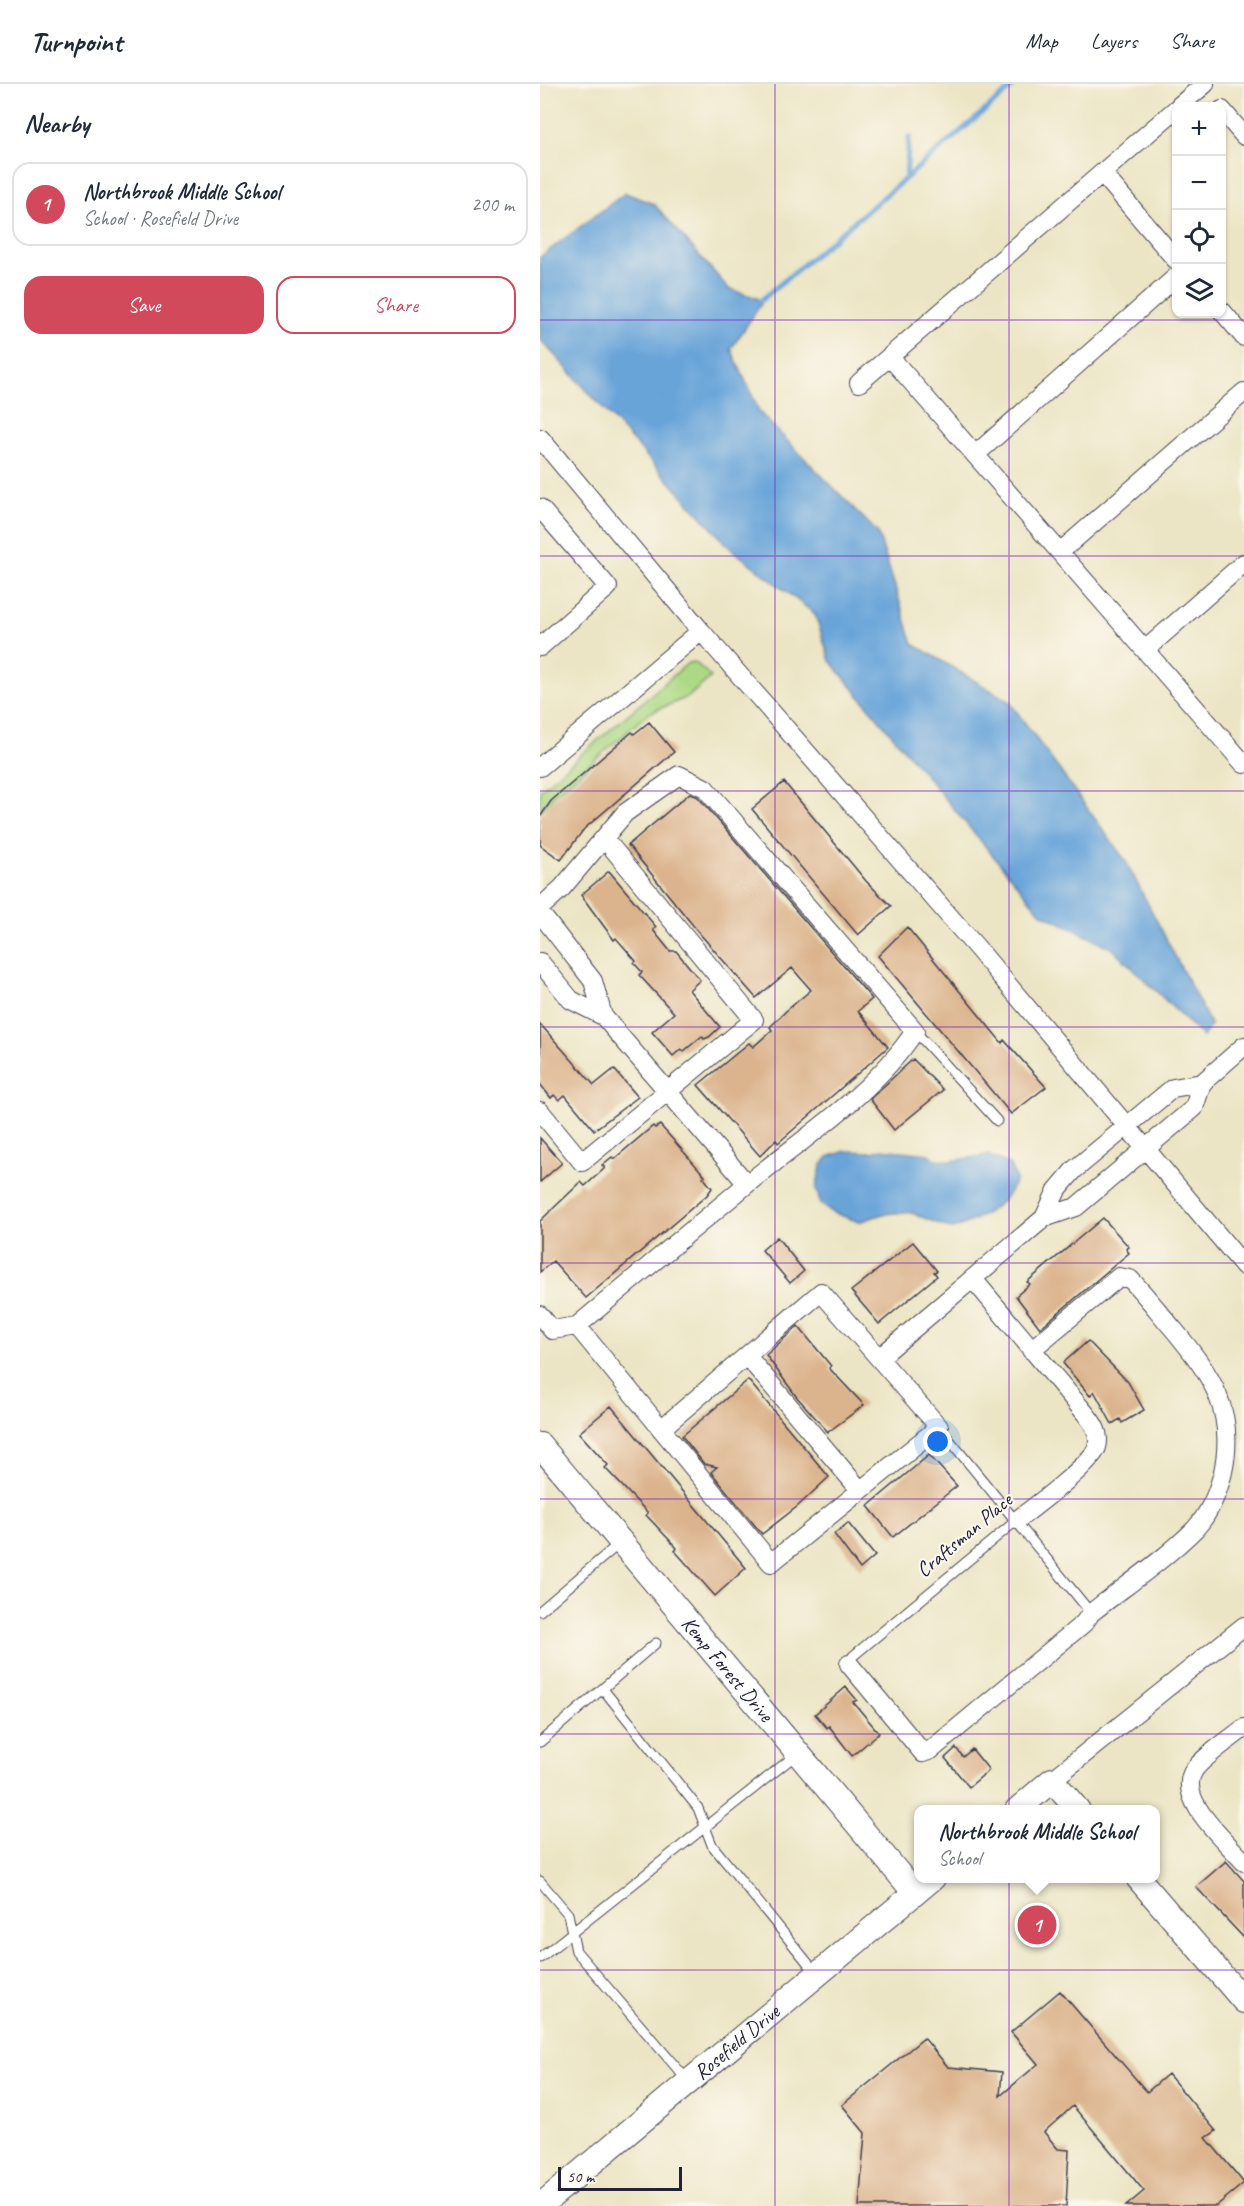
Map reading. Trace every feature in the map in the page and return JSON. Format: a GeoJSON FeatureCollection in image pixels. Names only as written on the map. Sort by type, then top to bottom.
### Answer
{"type":"FeatureCollection","features":[{"type":"Feature","properties":{"kind":"street"},"geometry":{"type":"LineString","coordinates":[[1185,102],[1204,86],[1216,102]]}},
{"type":"Feature","properties":{"kind":"street"},"geometry":{"type":"LineString","coordinates":[[859,383],[1172,113]]}},
{"type":"Feature","properties":{"kind":"street"},"geometry":{"type":"LineString","coordinates":[[1226,115],[1244,136]]}},
{"type":"Feature","properties":{"kind":"street"},"geometry":{"type":"LineString","coordinates":[[1102,173],[1172,255]]}},
{"type":"Feature","properties":{"kind":"street"},"geometry":{"type":"LineString","coordinates":[[975,455],[1172,281]]}},
{"type":"Feature","properties":{"kind":"street"},"geometry":{"type":"LineString","coordinates":[[1226,317],[1244,337]]}},
{"type":"Feature","properties":{"kind":"street"},"geometry":{"type":"LineString","coordinates":[[890,357],[1244,764]]}},
{"type":"Feature","properties":{"kind":"street"},"geometry":{"type":"LineString","coordinates":[[1060,552],[1244,392]]}},
{"type":"Feature","properties":{"kind":"street"},"geometry":{"type":"LineString","coordinates":[[540,438],[701,632],[978,949],[1244,1266]]}},
{"type":"Feature","properties":{"kind":"street"},"geometry":{"type":"LineString","coordinates":[[540,508],[608,587],[540,647]]}},
{"type":"Feature","properties":{"kind":"street"},"geometry":{"type":"LineString","coordinates":[[1145,650],[1243,565]]}},
{"type":"Feature","properties":{"kind":"street"},"geometry":{"type":"LineString","coordinates":[[540,767],[701,632]]}},
{"type":"Feature","properties":{"kind":"street"},"geometry":{"type":"LineString","coordinates":[[540,908],[625,813],[679,775],[705,788],[915,1031],[897,1058],[837,1112],[577,1326],[552,1330],[540,1315]]}},
{"type":"Feature","properties":{"kind":"street"},"geometry":{"type":"LineString","coordinates":[[540,1111],[582,1162],[754,1020],[604,838]]}},
{"type":"Feature","properties":{"kind":"street"},"geometry":{"type":"LineString","coordinates":[[540,914],[592,981],[603,1016],[747,1184]]}},
{"type":"Feature","properties":{"kind":"street"},"geometry":{"type":"LineString","coordinates":[[540,962],[571,1000],[603,1016]]}},
{"type":"Feature","properties":{"kind":"street"},"geometry":{"type":"LineString","coordinates":[[879,1358],[1044,1218],[1076,1208],[1194,1108],[1202,1083],[1244,1046]]}},
{"type":"Feature","properties":{"kind":"street"},"geometry":{"type":"LineString","coordinates":[[1044,1218],[1057,1190],[1074,1170],[1173,1088],[1202,1083]]}},
{"type":"Feature","properties":{"kind":"street"},"geometry":{"type":"LineString","coordinates":[[849,1664],[923,1753],[931,1750],[1084,1623],[1091,1613],[1181,1542],[1196,1527],[1209,1508],[1220,1484],[1226,1455],[1223,1405],[1213,1381],[1130,1279],[1119,1277],[1031,1350],[973,1279]]}},
{"type":"Feature","properties":{"kind":"street"},"geometry":{"type":"LineString","coordinates":[[577,1326],[661,1429],[771,1563],[939,1426],[821,1292],[661,1429]]}},
{"type":"Feature","properties":{"kind":"street","name":"Craftsman Place"},"geometry":{"type":"LineString","coordinates":[[1017,1520],[1095,1454],[1098,1436],[1090,1419],[1031,1350]]}},
{"type":"Feature","properties":{"kind":"street"},"geometry":{"type":"LineString","coordinates":[[747,1356],[860,1490]]}},
{"type":"Feature","properties":{"kind":"street","name":"Kemp Forest Drive"},"geometry":{"type":"LineString","coordinates":[[540,1445],[798,1753],[914,1875]]}},
{"type":"Feature","properties":{"kind":"street"},"geometry":{"type":"LineString","coordinates":[[1022,1805],[1244,1626]]}},
{"type":"Feature","properties":{"kind":"street"},"geometry":{"type":"LineString","coordinates":[[1244,1728],[1194,1770],[1188,1785],[1192,1803],[1244,1862]]}},
{"type":"Feature","properties":{"kind":"street"},"geometry":{"type":"LineString","coordinates":[[1052,1780],[1074,1805]]}},
{"type":"Feature","properties":{"kind":"street"},"geometry":{"type":"LineString","coordinates":[[1142,1883],[1244,2001]]}},
{"type":"Feature","properties":{"kind":"street","name":"Rosefield Drive"},"geometry":{"type":"LineString","coordinates":[[543,2198],[688,2082],[924,1886]]}},
{"type":"Feature","properties":{"kind":"lane"},"geometry":{"type":"LineString","coordinates":[[915,1031],[997,1121]]}},
{"type":"Feature","properties":{"kind":"lane"},"geometry":{"type":"LineString","coordinates":[[939,1426],[1091,1613]]}},
{"type":"Feature","properties":{"kind":"lane","name":"Craftsman Place"},"geometry":{"type":"LineString","coordinates":[[849,1664],[853,1656],[1017,1520]]}},
{"type":"Feature","properties":{"kind":"lane"},"geometry":{"type":"LineString","coordinates":[[540,1611],[621,1542]]}},
{"type":"Feature","properties":{"kind":"lane"},"geometry":{"type":"LineString","coordinates":[[540,1742],[656,1643]]}},
{"type":"Feature","properties":{"kind":"lane"},"geometry":{"type":"LineString","coordinates":[[603,1689],[698,1808],[712,1845],[818,1974]]}},
{"type":"Feature","properties":{"kind":"lane"},"geometry":{"type":"LineString","coordinates":[[540,1958],[798,1753]]}},
{"type":"Feature","properties":{"kind":"lane"},"geometry":{"type":"LineString","coordinates":[[540,1881],[568,1914],[570,1933],[576,1950],[688,2082]]}},
{"type":"Feature","properties":{"kind":"green space"},"geometry":{"type":"Polygon","coordinates":[[[695,662],[711,677],[688,697],[649,713],[554,795],[540,812],[540,790],[688,663],[695,662]]]}},
{"type":"Feature","properties":{"kind":"water"},"geometry":{"type":"Polygon","coordinates":[[[625,193],[654,204],[729,289],[757,298],[761,304],[731,349],[760,413],[878,533],[913,644],[1009,701],[1125,860],[1211,1025],[1203,1037],[1113,949],[1041,913],[830,661],[815,614],[730,548],[540,339],[540,257],[625,193]]]}},
{"type":"Feature","properties":{"kind":"water"},"geometry":{"type":"Polygon","coordinates":[[[881,1149],[929,1154],[936,1159],[951,1161],[988,1155],[1009,1164],[1016,1179],[999,1204],[981,1216],[952,1229],[909,1212],[883,1214],[859,1222],[832,1212],[821,1204],[816,1189],[821,1166],[828,1157],[846,1151],[873,1152],[881,1149]]]}},
{"type":"Feature","properties":{"kind":"building"},"geometry":{"type":"Polygon","coordinates":[[[649,722],[674,752],[584,829],[561,860],[540,845],[540,817],[551,801],[632,732],[634,734],[649,722]]]}},
{"type":"Feature","properties":{"kind":"building"},"geometry":{"type":"Polygon","coordinates":[[[784,782],[866,881],[891,906],[858,935],[752,809],[784,782]]]}},
{"type":"Feature","properties":{"kind":"building"},"geometry":{"type":"Polygon","coordinates":[[[690,793],[698,797],[872,999],[858,1011],[888,1047],[778,1143],[776,1140],[760,1156],[698,1085],[749,1043],[753,1047],[772,1030],[770,1027],[786,1011],[811,990],[792,968],[756,998],[700,934],[628,845],[690,793]]]}},
{"type":"Feature","properties":{"kind":"building"},"geometry":{"type":"Polygon","coordinates":[[[609,871],[656,927],[653,930],[670,951],[676,951],[700,980],[689,990],[720,1027],[709,1037],[704,1039],[702,1036],[684,1051],[681,1049],[673,1056],[652,1032],[674,1013],[639,975],[642,972],[634,963],[636,961],[616,938],[614,940],[581,895],[609,871]]]}},
{"type":"Feature","properties":{"kind":"building"},"geometry":{"type":"Polygon","coordinates":[[[907,927],[1002,1043],[1004,1040],[1046,1087],[1011,1114],[878,956],[907,927]]]}},
{"type":"Feature","properties":{"kind":"building"},"geometry":{"type":"Polygon","coordinates":[[[540,1024],[594,1085],[614,1069],[638,1097],[594,1130],[565,1095],[559,1100],[554,1095],[551,1098],[540,1084],[540,1024]]]}},
{"type":"Feature","properties":{"kind":"building"},"geometry":{"type":"Polygon","coordinates":[[[913,1059],[943,1090],[894,1130],[870,1099],[913,1059]]]}},
{"type":"Feature","properties":{"kind":"building"},"geometry":{"type":"Polygon","coordinates":[[[660,1125],[705,1176],[703,1177],[712,1188],[707,1195],[586,1298],[553,1261],[540,1272],[540,1221],[581,1182],[585,1186],[605,1168],[602,1165],[612,1157],[614,1159],[653,1126],[655,1128],[660,1125]]]}},
{"type":"Feature","properties":{"kind":"building"},"geometry":{"type":"Polygon","coordinates":[[[540,1138],[562,1163],[540,1182],[540,1138]]]}},
{"type":"Feature","properties":{"kind":"building"},"geometry":{"type":"Polygon","coordinates":[[[1103,1218],[1129,1247],[1126,1249],[1129,1253],[1040,1328],[1016,1296],[1030,1284],[1027,1282],[1103,1218]]]}},
{"type":"Feature","properties":{"kind":"building"},"geometry":{"type":"Polygon","coordinates":[[[777,1237],[804,1271],[790,1283],[762,1250],[777,1237]]]}},
{"type":"Feature","properties":{"kind":"building"},"geometry":{"type":"Polygon","coordinates":[[[913,1242],[937,1271],[934,1272],[937,1276],[879,1324],[851,1291],[913,1242]]]}},
{"type":"Feature","properties":{"kind":"building"},"geometry":{"type":"Polygon","coordinates":[[[798,1326],[831,1366],[829,1368],[864,1405],[828,1432],[796,1396],[766,1355],[798,1326]]]}},
{"type":"Feature","properties":{"kind":"building"},"geometry":{"type":"Polygon","coordinates":[[[1088,1341],[1128,1382],[1144,1410],[1122,1423],[1120,1419],[1112,1424],[1094,1391],[1090,1396],[1063,1363],[1088,1341]]]}},
{"type":"Feature","properties":{"kind":"building"},"geometry":{"type":"Polygon","coordinates":[[[748,1380],[829,1477],[798,1506],[762,1534],[711,1472],[717,1467],[704,1464],[682,1436],[748,1380]]]}},
{"type":"Feature","properties":{"kind":"building"},"geometry":{"type":"Polygon","coordinates":[[[611,1406],[746,1568],[715,1596],[675,1551],[677,1548],[646,1515],[648,1513],[605,1468],[608,1465],[579,1433],[611,1406]]]}},
{"type":"Feature","properties":{"kind":"building"},"geometry":{"type":"Polygon","coordinates":[[[929,1455],[957,1486],[893,1537],[868,1506],[929,1455]]]}},
{"type":"Feature","properties":{"kind":"building"},"geometry":{"type":"Polygon","coordinates":[[[848,1523],[875,1556],[860,1569],[834,1534],[848,1523]]]}},
{"type":"Feature","properties":{"kind":"building"},"geometry":{"type":"Polygon","coordinates":[[[846,1687],[857,1700],[853,1702],[879,1733],[852,1756],[829,1726],[827,1728],[815,1714],[846,1687]]]}},
{"type":"Feature","properties":{"kind":"building"},"geometry":{"type":"Polygon","coordinates":[[[956,1748],[963,1757],[972,1749],[989,1770],[969,1787],[945,1758],[956,1748]]]}},
{"type":"Feature","properties":{"kind":"building"},"geometry":{"type":"Polygon","coordinates":[[[1226,1861],[1244,1881],[1244,1938],[1196,1887],[1226,1861]]]}},
{"type":"Feature","properties":{"kind":"building"},"geometry":{"type":"Polygon","coordinates":[[[1060,1991],[1147,2092],[1168,2074],[1216,2131],[1206,2138],[1244,2183],[1216,2206],[1126,2206],[1144,2191],[1073,2106],[1044,2132],[1058,2149],[1069,2150],[1066,2206],[859,2206],[865,2133],[842,2105],[924,2038],[948,2067],[1002,2072],[1000,2096],[1038,2064],[1011,2032],[1060,1991]]]}},
{"type":"Feature","properties":{"kind":"waterway"},"geometry":{"type":"LineString","coordinates":[[906,178],[1016,84]]}},
{"type":"Feature","properties":{"kind":"waterway"},"geometry":{"type":"LineString","coordinates":[[759,302],[906,178],[909,137]]}},
{"type":"Feature","properties":{"kind":"place","name":"Northbrook Middle School"},"geometry":{"type":"Point","coordinates":[1037,1925]}}]}
